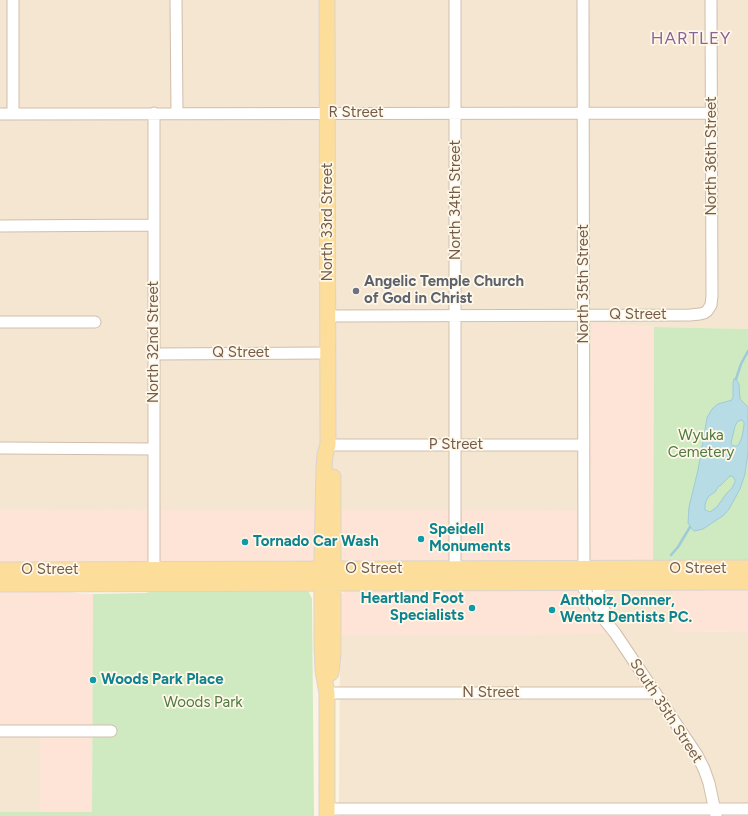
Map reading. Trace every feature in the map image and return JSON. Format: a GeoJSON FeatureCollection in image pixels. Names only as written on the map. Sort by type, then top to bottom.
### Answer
{"type":"FeatureCollection","features":[{"type":"Feature","properties":{"kind":"main road","name":"North 33rd Street"},"geometry":{"type":"LineString","coordinates":[[327,0],[328,445],[333,468],[328,576],[322,646],[323,671],[327,693],[327,813]]}},
{"type":"Feature","properties":{"kind":"main road","name":"O Street"},"geometry":{"type":"LineString","coordinates":[[0,584],[328,576],[584,576],[748,568]]}},
{"type":"Feature","properties":{"kind":"main road","name":"O Street"},"geometry":{"type":"LineString","coordinates":[[0,570],[154,570],[328,576],[455,569],[584,576],[604,583],[748,582]]}},
{"type":"Feature","properties":{"kind":"street"},"geometry":{"type":"LineString","coordinates":[[13,0],[13,114]]}},
{"type":"Feature","properties":{"kind":"street"},"geometry":{"type":"LineString","coordinates":[[176,0],[177,113]]}},
{"type":"Feature","properties":{"kind":"street","name":"North 34th Street"},"geometry":{"type":"LineString","coordinates":[[455,0],[455,569]]}},
{"type":"Feature","properties":{"kind":"street","name":"North 35th Street"},"geometry":{"type":"LineString","coordinates":[[583,0],[584,576]]}},
{"type":"Feature","properties":{"kind":"street","name":"North 36th Street"},"geometry":{"type":"LineString","coordinates":[[707,311],[711,305],[712,296],[711,0]]}},
{"type":"Feature","properties":{"kind":"street","name":"R Street"},"geometry":{"type":"LineString","coordinates":[[0,114],[455,112],[712,113]]}},
{"type":"Feature","properties":{"kind":"street","name":"North 32nd Street"},"geometry":{"type":"LineString","coordinates":[[154,114],[154,570]]}},
{"type":"Feature","properties":{"kind":"street"},"geometry":{"type":"LineString","coordinates":[[0,226],[154,225]]}},
{"type":"Feature","properties":{"kind":"street","name":"Q Street"},"geometry":{"type":"LineString","coordinates":[[328,316],[690,315],[700,314],[707,311]]}},
{"type":"Feature","properties":{"kind":"street"},"geometry":{"type":"LineString","coordinates":[[0,322],[95,322]]}},
{"type":"Feature","properties":{"kind":"street","name":"Q Street"},"geometry":{"type":"LineString","coordinates":[[154,354],[328,353]]}},
{"type":"Feature","properties":{"kind":"street","name":"P Street"},"geometry":{"type":"LineString","coordinates":[[328,445],[584,445]]}},
{"type":"Feature","properties":{"kind":"street"},"geometry":{"type":"LineString","coordinates":[[0,448],[154,449]]}},
{"type":"Feature","properties":{"kind":"street","name":"South 35th Street"},"geometry":{"type":"LineString","coordinates":[[584,576],[584,590],[596,609],[615,633],[701,762],[709,783],[715,813]]}},
{"type":"Feature","properties":{"kind":"street","name":"South 35th Street"},"geometry":{"type":"LineString","coordinates":[[604,583],[598,590],[598,597],[615,633]]}},
{"type":"Feature","properties":{"kind":"street","name":"N Street"},"geometry":{"type":"LineString","coordinates":[[327,693],[655,693]]}},
{"type":"Feature","properties":{"kind":"street"},"geometry":{"type":"LineString","coordinates":[[0,731],[111,731]]}},
{"type":"Feature","properties":{"kind":"street"},"geometry":{"type":"LineString","coordinates":[[327,813],[715,813],[748,809]]}},
{"type":"Feature","properties":{"kind":"shaded area"},"geometry":{"type":"Polygon","coordinates":[[[0,0],[748,0],[748,329],[654,327],[592,323],[589,510],[0,564],[0,0]]]}},
{"type":"Feature","properties":{"kind":"shaded area"},"geometry":{"type":"Polygon","coordinates":[[[592,323],[654,327],[653,561],[0,564],[0,509],[589,510],[592,323]]]}},
{"type":"Feature","properties":{"kind":"shaded area"},"geometry":{"type":"Polygon","coordinates":[[[584,589],[615,633],[527,635],[340,635],[339,597],[346,590],[584,589]]]}},
{"type":"Feature","properties":{"kind":"shaded area"},"geometry":{"type":"Polygon","coordinates":[[[673,589],[673,631],[748,632],[748,816],[339,816],[340,635],[527,635],[598,590],[673,589]]]}},
{"type":"Feature","properties":{"kind":"shaded area"},"geometry":{"type":"Polygon","coordinates":[[[673,589],[748,589],[748,632],[673,631],[673,589]]]}},
{"type":"Feature","properties":{"kind":"shaded area"},"geometry":{"type":"Polygon","coordinates":[[[0,590],[71,590],[75,593],[93,594],[92,812],[40,812],[40,731],[0,731],[0,590]]]}},
{"type":"Feature","properties":{"kind":"shaded area"},"geometry":{"type":"Polygon","coordinates":[[[0,731],[40,731],[40,812],[0,812],[0,731]]]}},
{"type":"Feature","properties":{"kind":"green space","name":"Wyuka Cemetery"},"geometry":{"type":"Polygon","coordinates":[[[654,327],[748,329],[748,560],[653,561],[654,327]]]}},
{"type":"Feature","properties":{"kind":"green space","name":"Woods Park"},"geometry":{"type":"Polygon","coordinates":[[[158,589],[308,590],[312,599],[314,816],[0,816],[0,812],[92,812],[93,594],[146,593],[158,589]]]}},
{"type":"Feature","properties":{"kind":"water"},"geometry":{"type":"Polygon","coordinates":[[[734,379],[736,379],[739,384],[740,399],[748,407],[748,452],[745,474],[740,489],[724,515],[703,529],[694,531],[688,523],[689,507],[698,470],[707,418],[712,409],[718,404],[732,400],[734,379]],[[742,420],[738,421],[735,426],[731,443],[733,446],[737,446],[739,444],[742,437],[744,422],[742,420]],[[730,476],[718,487],[715,492],[709,496],[706,501],[705,510],[710,512],[717,507],[732,488],[735,480],[732,476],[730,476]]]}},
{"type":"Feature","properties":{"kind":"waterway"},"geometry":{"type":"LineString","coordinates":[[736,379],[741,364],[748,351]]}},
{"type":"Feature","properties":{"kind":"waterway"},"geometry":{"type":"LineString","coordinates":[[671,555],[678,547],[690,527]]}},
{"type":"Feature","properties":{"kind":"place","name":"Angelic Temple Church of God in Christ"},"geometry":{"type":"Point","coordinates":[356,291]}},
{"type":"Feature","properties":{"kind":"place","name":"Speidell Monuments"},"geometry":{"type":"Point","coordinates":[421,539]}},
{"type":"Feature","properties":{"kind":"place","name":"Tornado Car Wash"},"geometry":{"type":"Point","coordinates":[245,542]}},
{"type":"Feature","properties":{"kind":"place","name":"Heartland Foot Specialists"},"geometry":{"type":"Point","coordinates":[472,608]}},
{"type":"Feature","properties":{"kind":"place","name":"Antholz, Donner, Wentz Dentists PC."},"geometry":{"type":"Point","coordinates":[552,610]}},
{"type":"Feature","properties":{"kind":"place","name":"Woods Park Place"},"geometry":{"type":"Point","coordinates":[93,680]}},
{"type":"Feature","properties":{"kind":"district","name":"HARTLEY"},"geometry":{"type":"Point","coordinates":[691,39]}}]}
